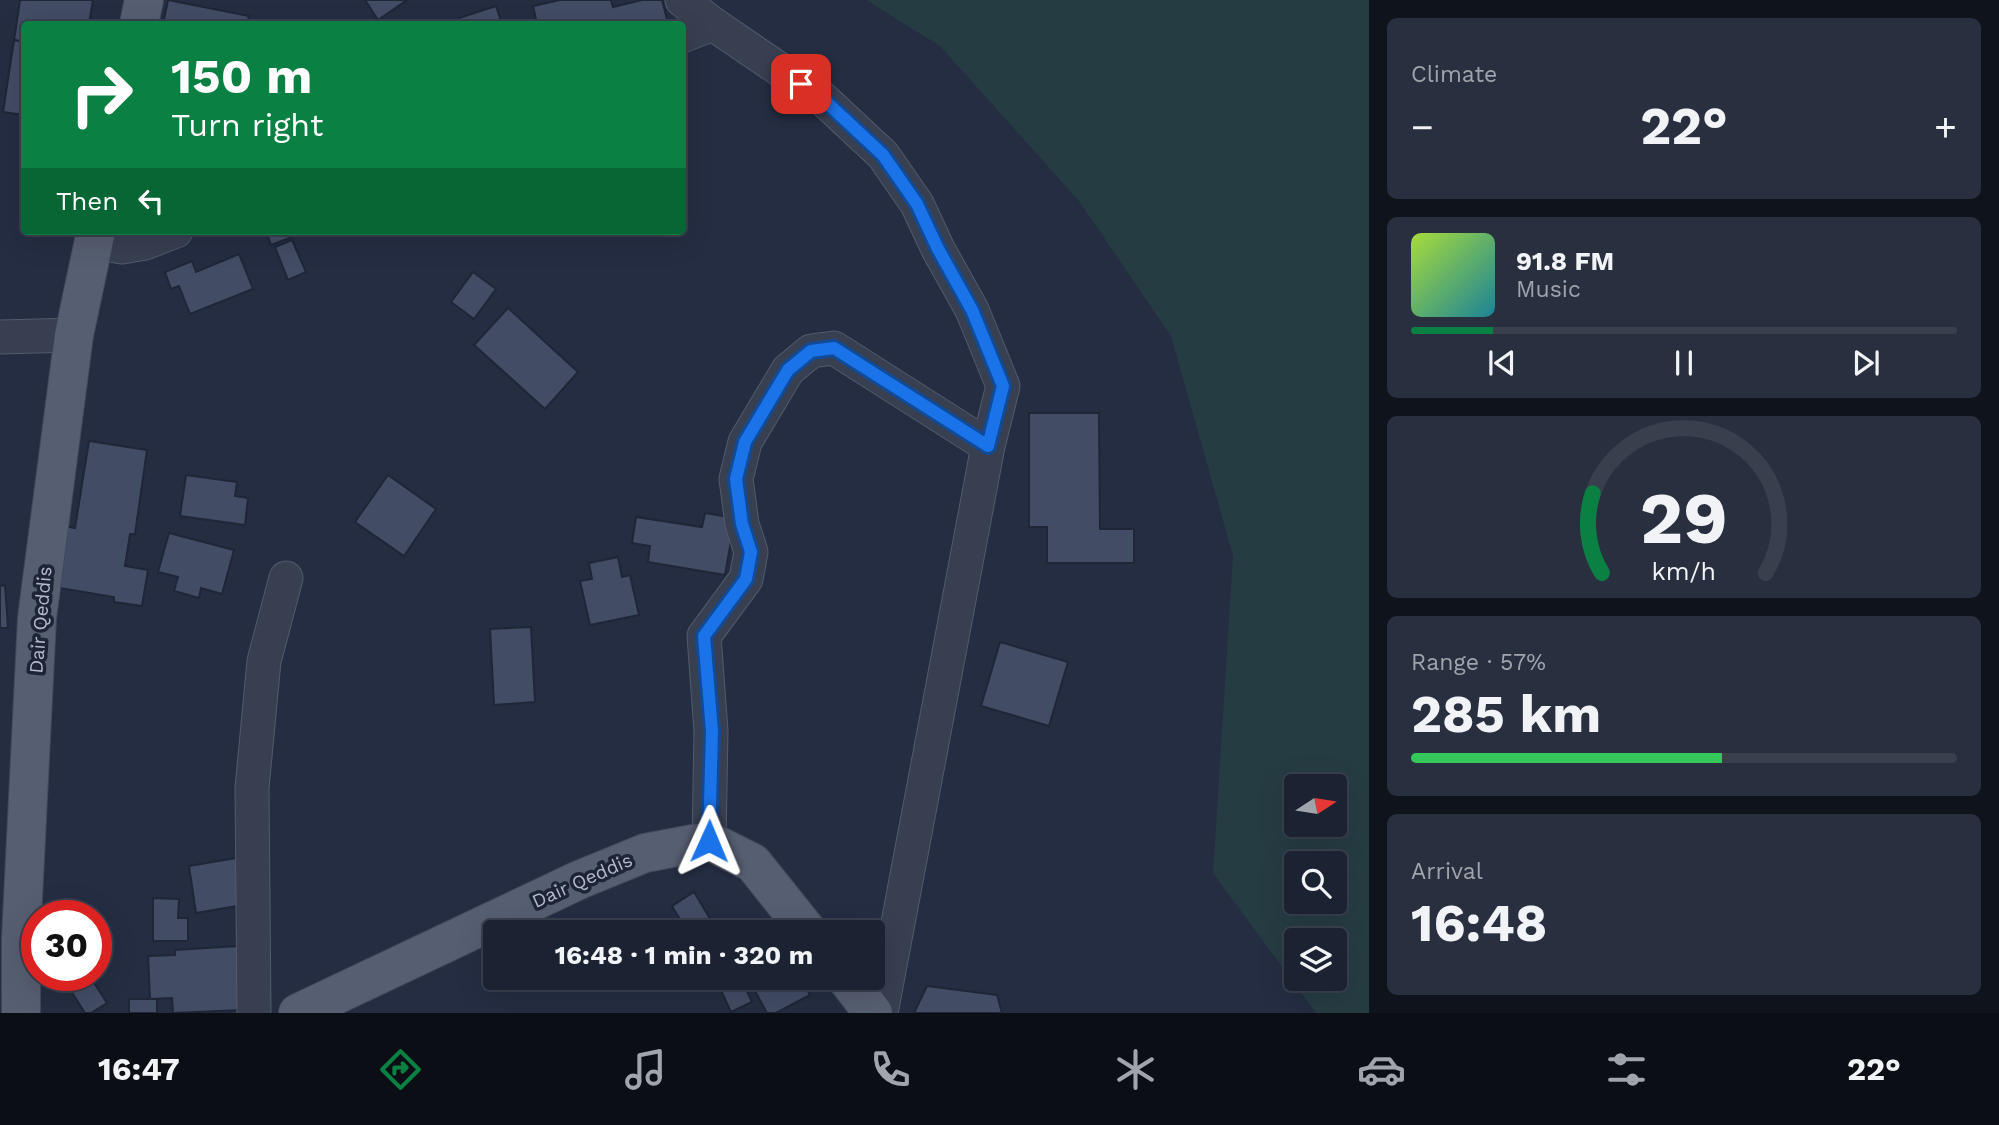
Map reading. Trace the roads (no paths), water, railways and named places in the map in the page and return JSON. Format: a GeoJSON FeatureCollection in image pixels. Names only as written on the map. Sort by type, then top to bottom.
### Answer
{"type":"FeatureCollection","features":[{"type":"Feature","properties":{"kind":"main road"},"geometry":{"type":"LineString","coordinates":[[140,21],[144,0]]}},
{"type":"Feature","properties":{"kind":"main road","name":"Dair Qeddis"},"geometry":{"type":"LineString","coordinates":[[21,1013],[12,901],[37,618],[74,335],[94,236]]}},
{"type":"Feature","properties":{"kind":"main road"},"geometry":{"type":"LineString","coordinates":[[709,841],[753,863],[799,920]]}},
{"type":"Feature","properties":{"kind":"main road","name":"Dair Qeddis"},"geometry":{"type":"LineString","coordinates":[[298,1013],[579,880],[645,853],[709,841]]}},
{"type":"Feature","properties":{"kind":"main road"},"geometry":{"type":"LineString","coordinates":[[855,990],[873,1013]]}},
{"type":"Feature","properties":{"kind":"street"},"geometry":{"type":"LineString","coordinates":[[682,0],[823,99],[883,155],[917,204],[972,310],[1003,386],[988,446],[881,1013]]}},
{"type":"Feature","properties":{"kind":"street"},"geometry":{"type":"LineString","coordinates":[[686,34],[713,24]]}},
{"type":"Feature","properties":{"kind":"street"},"geometry":{"type":"LineString","coordinates":[[94,236],[122,247],[145,243],[166,235]]}},
{"type":"Feature","properties":{"kind":"street"},"geometry":{"type":"LineString","coordinates":[[0,337],[74,335]]}},
{"type":"Feature","properties":{"kind":"street"},"geometry":{"type":"LineString","coordinates":[[709,841],[712,731],[704,636],[746,579],[751,552],[742,524],[736,479],[745,442],[788,370],[811,351],[834,348],[988,446]]}},
{"type":"Feature","properties":{"kind":"street"},"geometry":{"type":"LineString","coordinates":[[254,1013],[252,788],[264,661],[286,578]]}}]}
